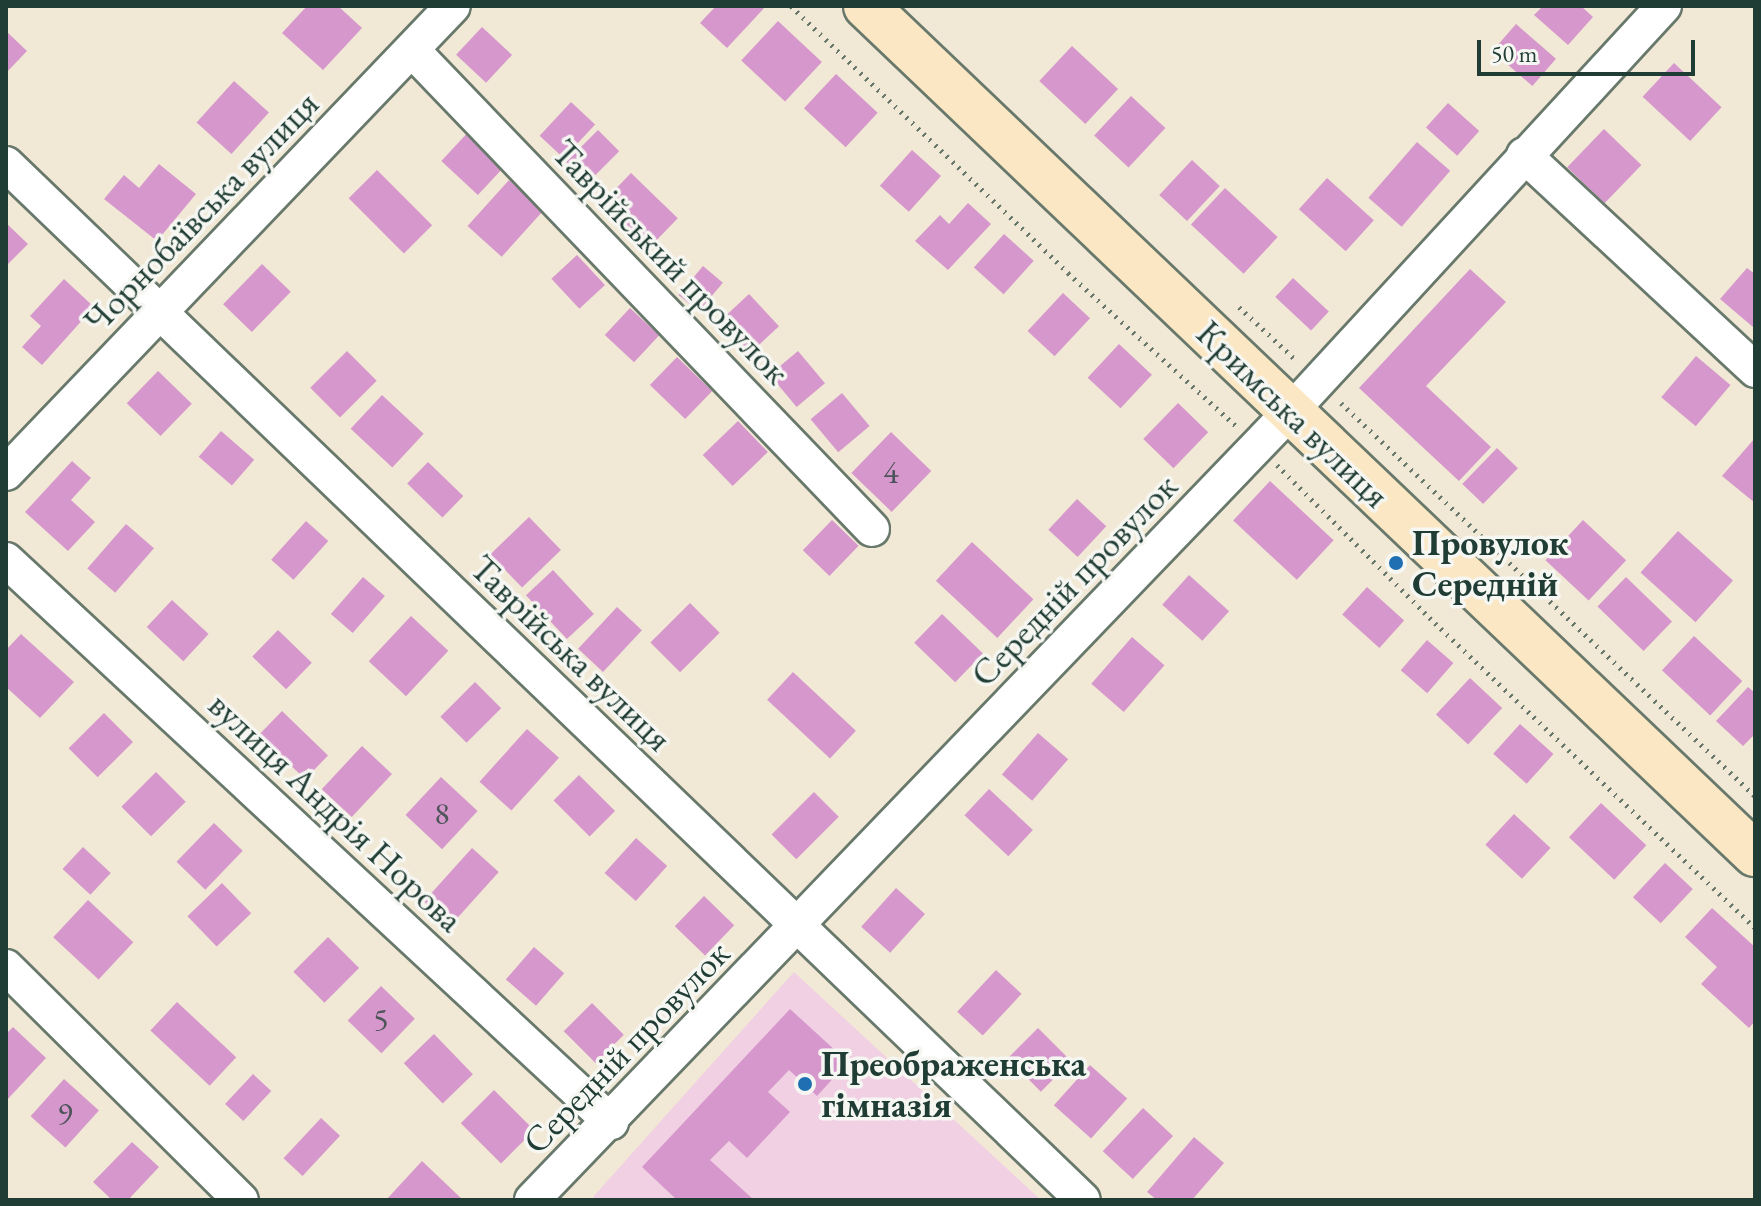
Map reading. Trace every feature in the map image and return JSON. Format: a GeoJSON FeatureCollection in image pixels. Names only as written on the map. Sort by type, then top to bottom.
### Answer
{"type":"FeatureCollection","features":[{"type":"Feature","properties":{"kind":"street","name":"Чорнобаївська вулиця"},"geometry":{"type":"LineString","coordinates":[[6,473],[453,6]]}},
{"type":"Feature","properties":{"kind":"street","name":"Кримська вулиця"},"geometry":{"type":"LineString","coordinates":[[866,6],[1755,854]]}},
{"type":"Feature","properties":{"kind":"street","name":"Середній провулок"},"geometry":{"type":"LineString","coordinates":[[532,1200],[800,927],[1258,446],[1664,6]]}},
{"type":"Feature","properties":{"kind":"street","name":"Таврійський провулок"},"geometry":{"type":"LineString","coordinates":[[412,50],[872,529]]}},
{"type":"Feature","properties":{"kind":"street"},"geometry":{"type":"LineString","coordinates":[[1524,155],[1755,370]]}},
{"type":"Feature","properties":{"kind":"street","name":"Таврійська вулиця"},"geometry":{"type":"LineString","coordinates":[[6,164],[158,314],[1083,1200]]}},
{"type":"Feature","properties":{"kind":"street","name":"вулиця Андрія Норова"},"geometry":{"type":"LineString","coordinates":[[6,560],[611,1122]]}},
{"type":"Feature","properties":{"kind":"street"},"geometry":{"type":"LineString","coordinates":[[6,967],[241,1200]]}},
{"type":"Feature","properties":{"kind":"path"},"geometry":{"type":"LineString","coordinates":[[791,6],[1068,273],[1258,446],[1435,623],[1755,928]]}},
{"type":"Feature","properties":{"kind":"shaded area","name":"Преображенська гімназія"},"geometry":{"type":"Polygon","coordinates":[[[794,972],[1041,1200],[596,1200],[593,1197],[794,972]]]}},
{"type":"Feature","properties":{"kind":"building"},"geometry":{"type":"Polygon","coordinates":[[[307,6],[338,6],[362,28],[323,70],[282,33],[307,6]]]}},
{"type":"Feature","properties":{"kind":"building"},"geometry":{"type":"Polygon","coordinates":[[[716,6],[766,6],[727,48],[700,23],[716,6]]]}},
{"type":"Feature","properties":{"kind":"building"},"geometry":{"type":"Polygon","coordinates":[[[1543,6],[1581,6],[1593,17],[1568,45],[1534,15],[1543,6]]]}},
{"type":"Feature","properties":{"kind":"building"},"geometry":{"type":"Polygon","coordinates":[[[778,21],[822,62],[785,101],[741,60],[778,21]]]}},
{"type":"Feature","properties":{"kind":"building"},"geometry":{"type":"Polygon","coordinates":[[[1516,24],[1556,59],[1532,86],[1492,51],[1516,24]]]}},
{"type":"Feature","properties":{"kind":"building"},"geometry":{"type":"Polygon","coordinates":[[[482,27],[512,55],[486,83],[456,55],[482,27]]]}},
{"type":"Feature","properties":{"kind":"building"},"geometry":{"type":"Polygon","coordinates":[[[6,31],[27,51],[6,73],[6,31]]]}},
{"type":"Feature","properties":{"kind":"building"},"geometry":{"type":"Polygon","coordinates":[[[1072,46],[1118,89],[1085,124],[1039,81],[1072,46]]]}},
{"type":"Feature","properties":{"kind":"building"},"geometry":{"type":"Polygon","coordinates":[[[1674,63],[1722,107],[1690,141],[1643,97],[1674,63]]]}},
{"type":"Feature","properties":{"kind":"building"},"geometry":{"type":"Polygon","coordinates":[[[836,74],[878,113],[846,147],[804,108],[836,74]]]}},
{"type":"Feature","properties":{"kind":"building"},"geometry":{"type":"Polygon","coordinates":[[[234,81],[269,112],[231,154],[197,123],[234,81]]]}},
{"type":"Feature","properties":{"kind":"building"},"geometry":{"type":"Polygon","coordinates":[[[1131,96],[1165,128],[1129,168],[1094,135],[1131,96]]]}},
{"type":"Feature","properties":{"kind":"building"},"geometry":{"type":"Polygon","coordinates":[[[571,102],[595,125],[564,158],[540,136],[571,102]]]}},
{"type":"Feature","properties":{"kind":"building"},"geometry":{"type":"Polygon","coordinates":[[[1448,103],[1479,131],[1457,156],[1426,128],[1448,103]]]}},
{"type":"Feature","properties":{"kind":"building"},"geometry":{"type":"Polygon","coordinates":[[[472,128],[509,162],[478,195],[441,161],[472,128]]]}},
{"type":"Feature","properties":{"kind":"building"},"geometry":{"type":"Polygon","coordinates":[[[1604,129],[1641,165],[1605,203],[1567,167],[1604,129]]]}},
{"type":"Feature","properties":{"kind":"building"},"geometry":{"type":"Polygon","coordinates":[[[598,130],[619,151],[587,183],[566,162],[598,130]]]}},
{"type":"Feature","properties":{"kind":"building"},"geometry":{"type":"Polygon","coordinates":[[[1417,142],[1450,171],[1402,227],[1368,198],[1417,142]]]}},
{"type":"Feature","properties":{"kind":"building"},"geometry":{"type":"Polygon","coordinates":[[[912,150],[941,176],[909,212],[880,186],[912,150]]]}},
{"type":"Feature","properties":{"kind":"building"},"geometry":{"type":"Polygon","coordinates":[[[1192,160],[1220,186],[1187,221],[1159,195],[1192,160]]]}},
{"type":"Feature","properties":{"kind":"building"},"geometry":{"type":"Polygon","coordinates":[[[159,164],[196,194],[157,241],[104,199],[124,175],[139,188],[159,164]]]}},
{"type":"Feature","properties":{"kind":"building"},"geometry":{"type":"Polygon","coordinates":[[[377,170],[432,225],[404,253],[349,198],[377,170]]]}},
{"type":"Feature","properties":{"kind":"building"},"geometry":{"type":"Polygon","coordinates":[[[631,173],[678,218],[650,247],[603,202],[631,173]]]}},
{"type":"Feature","properties":{"kind":"building"},"geometry":{"type":"Polygon","coordinates":[[[1327,178],[1374,220],[1346,251],[1299,209],[1327,178]]]}},
{"type":"Feature","properties":{"kind":"building"},"geometry":{"type":"Polygon","coordinates":[[[509,180],[543,211],[502,257],[468,226],[509,180]]]}},
{"type":"Feature","properties":{"kind":"building"},"geometry":{"type":"Polygon","coordinates":[[[1225,188],[1278,237],[1244,274],[1191,225],[1225,188]]]}},
{"type":"Feature","properties":{"kind":"building"},"geometry":{"type":"Polygon","coordinates":[[[968,203],[991,224],[948,270],[915,241],[940,215],[949,224],[968,203]]]}},
{"type":"Feature","properties":{"kind":"building"},"geometry":{"type":"Polygon","coordinates":[[[6,223],[28,244],[6,266],[6,223]]]}},
{"type":"Feature","properties":{"kind":"building"},"geometry":{"type":"Polygon","coordinates":[[[1004,234],[1034,261],[1004,294],[974,267],[1004,234]]]}},
{"type":"Feature","properties":{"kind":"building"},"geometry":{"type":"Polygon","coordinates":[[[577,255],[605,285],[579,309],[551,279],[577,255]]]}},
{"type":"Feature","properties":{"kind":"building"},"geometry":{"type":"Polygon","coordinates":[[[262,264],[291,292],[252,332],[223,304],[262,264]]]}},
{"type":"Feature","properties":{"kind":"building"},"geometry":{"type":"Polygon","coordinates":[[[703,266],[723,283],[698,312],[679,295],[703,266]]]}},
{"type":"Feature","properties":{"kind":"building"},"geometry":{"type":"Polygon","coordinates":[[[1747,268],[1755,274],[1753,327],[1720,299],[1747,268]]]}},
{"type":"Feature","properties":{"kind":"building"},"geometry":{"type":"Polygon","coordinates":[[[1470,269],[1506,302],[1426,386],[1491,447],[1459,481],[1359,388],[1470,269]]]}},
{"type":"Feature","properties":{"kind":"building"},"geometry":{"type":"Polygon","coordinates":[[[1293,278],[1329,311],[1311,330],[1275,297],[1293,278]]]}},
{"type":"Feature","properties":{"kind":"building"},"geometry":{"type":"Polygon","coordinates":[[[64,279],[94,307],[42,365],[22,347],[41,326],[30,316],[64,279]]]}},
{"type":"Feature","properties":{"kind":"building"},"geometry":{"type":"Polygon","coordinates":[[[1063,293],[1090,318],[1055,356],[1028,331],[1063,293]]]}},
{"type":"Feature","properties":{"kind":"building"},"geometry":{"type":"Polygon","coordinates":[[[749,294],[779,326],[749,354],[719,322],[749,294]]]}},
{"type":"Feature","properties":{"kind":"building"},"geometry":{"type":"Polygon","coordinates":[[[630,308],[659,335],[634,362],[605,335],[630,308]]]}},
{"type":"Feature","properties":{"kind":"building"},"geometry":{"type":"Polygon","coordinates":[[[1119,344],[1152,375],[1121,408],[1088,378],[1119,344]]]}},
{"type":"Feature","properties":{"kind":"building"},"geometry":{"type":"Polygon","coordinates":[[[347,351],[377,381],[340,417],[310,388],[347,351]]]}},
{"type":"Feature","properties":{"kind":"building"},"geometry":{"type":"Polygon","coordinates":[[[798,351],[825,383],[797,407],[770,375],[798,351]]]}},
{"type":"Feature","properties":{"kind":"building"},"geometry":{"type":"Polygon","coordinates":[[[1696,356],[1730,385],[1696,426],[1661,397],[1696,356]]]}},
{"type":"Feature","properties":{"kind":"building"},"geometry":{"type":"Polygon","coordinates":[[[677,357],[712,391],[685,419],[650,385],[677,357]]]}},
{"type":"Feature","properties":{"kind":"building"},"geometry":{"type":"Polygon","coordinates":[[[158,371],[192,404],[161,436],[127,403],[158,371]]]}},
{"type":"Feature","properties":{"kind":"building"},"geometry":{"type":"Polygon","coordinates":[[[842,393],[870,426],[838,452],[811,419],[842,393]]]}},
{"type":"Feature","properties":{"kind":"building"},"geometry":{"type":"Polygon","coordinates":[[[382,395],[424,434],[392,468],[351,429],[382,395]]]}},
{"type":"Feature","properties":{"kind":"building"},"geometry":{"type":"Polygon","coordinates":[[[1178,403],[1208,432],[1173,468],[1143,439],[1178,403]]]}},
{"type":"Feature","properties":{"kind":"building"},"geometry":{"type":"Polygon","coordinates":[[[738,421],[768,452],[733,486],[703,455],[738,421]]]}},
{"type":"Feature","properties":{"kind":"building"},"geometry":{"type":"Polygon","coordinates":[[[221,431],[254,460],[232,486],[199,457],[221,431]]]}},
{"type":"Feature","properties":{"kind":"building"},"geometry":{"type":"Polygon","coordinates":[[[891,432],[931,471],[892,512],[851,473],[891,432]]]}},
{"type":"Feature","properties":{"kind":"building"},"geometry":{"type":"Polygon","coordinates":[[[1755,438],[1755,503],[1722,476],[1755,438]]]}},
{"type":"Feature","properties":{"kind":"building"},"geometry":{"type":"Polygon","coordinates":[[[1497,448],[1518,468],[1483,504],[1462,484],[1497,448]]]}},
{"type":"Feature","properties":{"kind":"building"},"geometry":{"type":"Polygon","coordinates":[[[72,461],[91,478],[71,500],[95,522],[68,551],[25,512],[72,461]]]}},
{"type":"Feature","properties":{"kind":"building"},"geometry":{"type":"Polygon","coordinates":[[[428,462],[463,496],[442,518],[407,484],[428,462]]]}},
{"type":"Feature","properties":{"kind":"building"},"geometry":{"type":"Polygon","coordinates":[[[1270,481],[1334,540],[1297,580],[1233,520],[1270,481]]]}},
{"type":"Feature","properties":{"kind":"building"},"geometry":{"type":"Polygon","coordinates":[[[1077,499],[1106,526],[1078,557],[1048,530],[1077,499]]]}},
{"type":"Feature","properties":{"kind":"building"},"geometry":{"type":"Polygon","coordinates":[[[529,517],[561,550],[522,588],[490,555],[529,517]]]}},
{"type":"Feature","properties":{"kind":"building"},"geometry":{"type":"Polygon","coordinates":[[[832,520],[859,546],[829,576],[803,550],[832,520]]]}},
{"type":"Feature","properties":{"kind":"building"},"geometry":{"type":"Polygon","coordinates":[[[1583,520],[1626,560],[1589,600],[1545,560],[1583,520]]]}},
{"type":"Feature","properties":{"kind":"building"},"geometry":{"type":"Polygon","coordinates":[[[306,521],[328,541],[293,580],[271,560],[306,521]]]}},
{"type":"Feature","properties":{"kind":"building"},"geometry":{"type":"Polygon","coordinates":[[[126,524],[154,548],[115,593],[87,569],[126,524]]]}},
{"type":"Feature","properties":{"kind":"building"},"geometry":{"type":"Polygon","coordinates":[[[1678,531],[1733,581],[1696,622],[1641,573],[1678,531]]]}},
{"type":"Feature","properties":{"kind":"building"},"geometry":{"type":"Polygon","coordinates":[[[972,542],[1033,599],[997,638],[936,581],[972,542]]]}},
{"type":"Feature","properties":{"kind":"building"},"geometry":{"type":"Polygon","coordinates":[[[553,570],[594,614],[567,639],[526,595],[553,570]]]}},
{"type":"Feature","properties":{"kind":"building"},"geometry":{"type":"Polygon","coordinates":[[[1189,575],[1229,611],[1202,641],[1162,605],[1189,575]]]}},
{"type":"Feature","properties":{"kind":"building"},"geometry":{"type":"Polygon","coordinates":[[[363,577],[385,596],[353,633],[331,614],[363,577]]]}},
{"type":"Feature","properties":{"kind":"building"},"geometry":{"type":"Polygon","coordinates":[[[1626,577],[1672,621],[1644,651],[1598,606],[1626,577]]]}},
{"type":"Feature","properties":{"kind":"building"},"geometry":{"type":"Polygon","coordinates":[[[1367,587],[1404,620],[1379,648],[1342,614],[1367,587]]]}},
{"type":"Feature","properties":{"kind":"building"},"geometry":{"type":"Polygon","coordinates":[[[172,600],[209,634],[183,661],[147,627],[172,600]]]}},
{"type":"Feature","properties":{"kind":"building"},"geometry":{"type":"Polygon","coordinates":[[[690,603],[720,633],[680,672],[650,643],[690,603]]]}},
{"type":"Feature","properties":{"kind":"building"},"geometry":{"type":"Polygon","coordinates":[[[617,607],[642,630],[603,672],[578,649],[617,607]]]}},
{"type":"Feature","properties":{"kind":"building"},"geometry":{"type":"Polygon","coordinates":[[[942,614],[983,654],[955,682],[914,643],[942,614]]]}},
{"type":"Feature","properties":{"kind":"building"},"geometry":{"type":"Polygon","coordinates":[[[411,616],[448,651],[406,696],[369,661],[411,616]]]}},
{"type":"Feature","properties":{"kind":"building"},"geometry":{"type":"Polygon","coordinates":[[[278,630],[312,663],[286,689],[252,657],[278,630]]]}},
{"type":"Feature","properties":{"kind":"building"},"geometry":{"type":"Polygon","coordinates":[[[21,634],[74,682],[40,718],[6,687],[6,650],[21,634]]]}},
{"type":"Feature","properties":{"kind":"building"},"geometry":{"type":"Polygon","coordinates":[[[1694,636],[1742,681],[1710,715],[1662,670],[1694,636]]]}},
{"type":"Feature","properties":{"kind":"building"},"geometry":{"type":"Polygon","coordinates":[[[1132,637],[1164,665],[1124,712],[1091,684],[1132,637]]]}},
{"type":"Feature","properties":{"kind":"building"},"geometry":{"type":"Polygon","coordinates":[[[1427,640],[1453,663],[1427,693],[1401,670],[1427,640]]]}},
{"type":"Feature","properties":{"kind":"building"},"geometry":{"type":"Polygon","coordinates":[[[793,672],[856,731],[830,758],[767,700],[793,672]]]}},
{"type":"Feature","properties":{"kind":"building"},"geometry":{"type":"Polygon","coordinates":[[[1470,678],[1502,708],[1468,745],[1436,715],[1470,678]]]}},
{"type":"Feature","properties":{"kind":"building"},"geometry":{"type":"Polygon","coordinates":[[[475,682],[501,708],[467,743],[440,717],[475,682]]]}},
{"type":"Feature","properties":{"kind":"building"},"geometry":{"type":"Polygon","coordinates":[[[1748,687],[1755,693],[1755,734],[1743,746],[1716,721],[1748,687]]]}},
{"type":"Feature","properties":{"kind":"building"},"geometry":{"type":"Polygon","coordinates":[[[282,711],[328,755],[305,779],[259,735],[282,711]]]}},
{"type":"Feature","properties":{"kind":"building"},"geometry":{"type":"Polygon","coordinates":[[[104,713],[133,742],[98,777],[69,748],[104,713]]]}},
{"type":"Feature","properties":{"kind":"building"},"geometry":{"type":"Polygon","coordinates":[[[1520,724],[1553,754],[1527,784],[1493,754],[1520,724]]]}},
{"type":"Feature","properties":{"kind":"building"},"geometry":{"type":"Polygon","coordinates":[[[527,729],[559,758],[511,811],[479,782],[527,729]]]}},
{"type":"Feature","properties":{"kind":"building"},"geometry":{"type":"Polygon","coordinates":[[[1038,733],[1068,759],[1032,801],[1002,775],[1038,733]]]}},
{"type":"Feature","properties":{"kind":"building"},"geometry":{"type":"Polygon","coordinates":[[[362,746],[392,774],[352,817],[322,789],[362,746]]]}},
{"type":"Feature","properties":{"kind":"building"},"geometry":{"type":"Polygon","coordinates":[[[156,772],[186,802],[151,836],[121,807],[156,772]]]}},
{"type":"Feature","properties":{"kind":"building"},"geometry":{"type":"Polygon","coordinates":[[[579,775],[615,811],[590,837],[554,800],[579,775]]]}},
{"type":"Feature","properties":{"kind":"building"},"geometry":{"type":"Polygon","coordinates":[[[441,777],[478,811],[442,849],[406,815],[441,777]]]}},
{"type":"Feature","properties":{"kind":"building"},"geometry":{"type":"Polygon","coordinates":[[[989,789],[1033,830],[1008,856],[964,815],[989,789]]]}},
{"type":"Feature","properties":{"kind":"building"},"geometry":{"type":"Polygon","coordinates":[[[814,792],[839,817],[796,859],[772,834],[814,792]]]}},
{"type":"Feature","properties":{"kind":"building"},"geometry":{"type":"Polygon","coordinates":[[[1601,803],[1646,845],[1614,880],[1569,837],[1601,803]]]}},
{"type":"Feature","properties":{"kind":"building"},"geometry":{"type":"Polygon","coordinates":[[[1514,814],[1551,848],[1522,879],[1485,845],[1514,814]]]}},
{"type":"Feature","properties":{"kind":"building"},"geometry":{"type":"Polygon","coordinates":[[[214,823],[243,851],[205,890],[176,862],[214,823]]]}},
{"type":"Feature","properties":{"kind":"building"},"geometry":{"type":"Polygon","coordinates":[[[636,838],[667,866],[636,901],[605,873],[636,838]]]}},
{"type":"Feature","properties":{"kind":"building"},"geometry":{"type":"Polygon","coordinates":[[[83,847],[111,873],[90,895],[63,869],[83,847]]]}},
{"type":"Feature","properties":{"kind":"building"},"geometry":{"type":"Polygon","coordinates":[[[472,848],[499,872],[451,926],[424,902],[472,848]]]}},
{"type":"Feature","properties":{"kind":"building"},"geometry":{"type":"Polygon","coordinates":[[[1665,863],[1693,889],[1661,923],[1633,897],[1665,863]]]}},
{"type":"Feature","properties":{"kind":"building"},"geometry":{"type":"Polygon","coordinates":[[[222,883],[251,913],[217,947],[187,916],[222,883]]]}},
{"type":"Feature","properties":{"kind":"building"},"geometry":{"type":"Polygon","coordinates":[[[896,888],[925,914],[890,953],[861,927],[896,888]]]}},
{"type":"Feature","properties":{"kind":"building"},"geometry":{"type":"Polygon","coordinates":[[[704,896],[734,925],[705,955],[675,926],[704,896]]]}},
{"type":"Feature","properties":{"kind":"building"},"geometry":{"type":"Polygon","coordinates":[[[88,900],[133,942],[99,980],[53,937],[88,900]]]}},
{"type":"Feature","properties":{"kind":"building"},"geometry":{"type":"Polygon","coordinates":[[[1712,908],[1755,947],[1755,1021],[1749,1028],[1701,984],[1717,967],[1685,937],[1712,908]]]}},
{"type":"Feature","properties":{"kind":"building"},"geometry":{"type":"Polygon","coordinates":[[[328,937],[359,968],[324,1003],[293,972],[328,937]]]}},
{"type":"Feature","properties":{"kind":"building"},"geometry":{"type":"Polygon","coordinates":[[[534,947],[564,973],[536,1006],[506,979],[534,947]]]}},
{"type":"Feature","properties":{"kind":"building"},"geometry":{"type":"Polygon","coordinates":[[[996,970],[1022,994],[983,1036],[957,1012],[996,970]]]}},
{"type":"Feature","properties":{"kind":"building"},"geometry":{"type":"Polygon","coordinates":[[[381,986],[415,1019],[381,1053],[348,1021],[381,986]]]}},
{"type":"Feature","properties":{"kind":"building"},"geometry":{"type":"Polygon","coordinates":[[[177,1002],[236,1057],[210,1086],[150,1031],[177,1002]]]}},
{"type":"Feature","properties":{"kind":"building"},"geometry":{"type":"Polygon","coordinates":[[[592,1003],[624,1035],[596,1063],[564,1031],[592,1003]]]}},
{"type":"Feature","properties":{"kind":"building"},"geometry":{"type":"Polygon","coordinates":[[[790,1009],[848,1062],[817,1096],[789,1070],[768,1092],[790,1112],[747,1158],[729,1141],[710,1160],[754,1200],[677,1200],[642,1167],[790,1009]]]}},
{"type":"Feature","properties":{"kind":"building"},"geometry":{"type":"Polygon","coordinates":[[[13,1027],[46,1058],[6,1101],[6,1034],[13,1027]]]}},
{"type":"Feature","properties":{"kind":"building"},"geometry":{"type":"Polygon","coordinates":[[[1038,1028],[1071,1061],[1041,1092],[1008,1058],[1038,1028]]]}},
{"type":"Feature","properties":{"kind":"building"},"geometry":{"type":"Polygon","coordinates":[[[434,1034],[473,1074],[443,1103],[404,1063],[434,1034]]]}},
{"type":"Feature","properties":{"kind":"building"},"geometry":{"type":"Polygon","coordinates":[[[1090,1065],[1127,1098],[1091,1139],[1054,1105],[1090,1065]]]}},
{"type":"Feature","properties":{"kind":"building"},"geometry":{"type":"Polygon","coordinates":[[[253,1074],[271,1091],[243,1121],[225,1104],[253,1074]]]}},
{"type":"Feature","properties":{"kind":"building"},"geometry":{"type":"Polygon","coordinates":[[[64,1079],[99,1110],[65,1148],[31,1116],[64,1079]]]}},
{"type":"Feature","properties":{"kind":"building"},"geometry":{"type":"Polygon","coordinates":[[[494,1090],[534,1130],[501,1164],[461,1123],[494,1090]]]}},
{"type":"Feature","properties":{"kind":"building"},"geometry":{"type":"Polygon","coordinates":[[[1143,1108],[1173,1136],[1133,1179],[1103,1151],[1143,1108]]]}},
{"type":"Feature","properties":{"kind":"building"},"geometry":{"type":"Polygon","coordinates":[[[321,1118],[340,1136],[303,1176],[283,1158],[321,1118]]]}},
{"type":"Feature","properties":{"kind":"building"},"geometry":{"type":"Polygon","coordinates":[[[1194,1137],[1224,1163],[1192,1200],[1157,1200],[1147,1192],[1194,1137]]]}},
{"type":"Feature","properties":{"kind":"building"},"geometry":{"type":"Polygon","coordinates":[[[132,1142],[159,1167],[128,1200],[112,1200],[93,1182],[132,1142]]]}},
{"type":"Feature","properties":{"kind":"building"},"geometry":{"type":"Polygon","coordinates":[[[422,1161],[463,1200],[386,1200],[422,1161]]]}},
{"type":"Feature","properties":{"kind":"place","name":"Провулок Середній"},"geometry":{"type":"Point","coordinates":[1396,563]}},
{"type":"Feature","properties":{"kind":"place","name":"Преображенська гімназія"},"geometry":{"type":"Point","coordinates":[805,1084]}}]}
